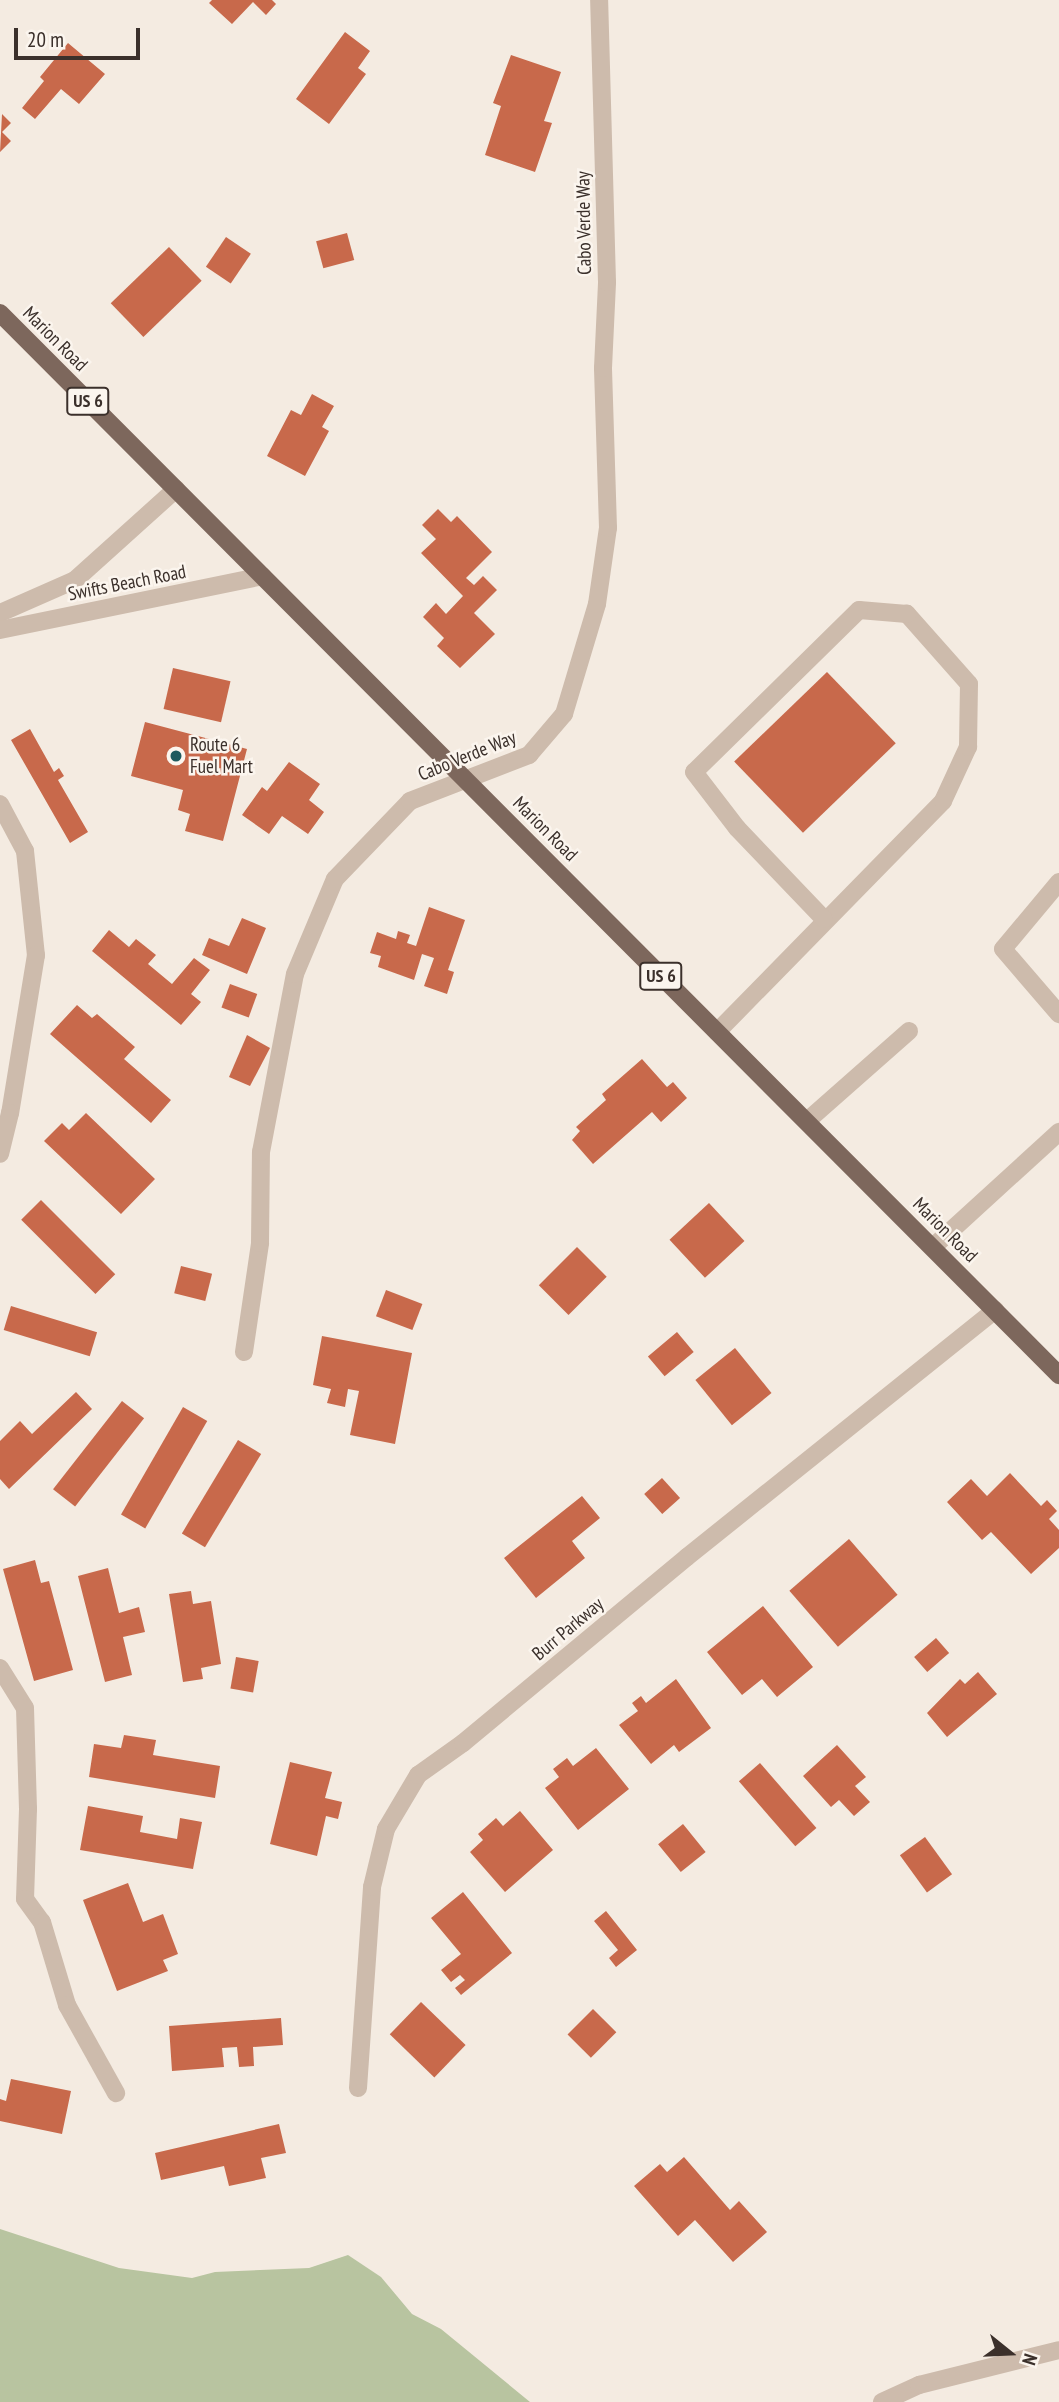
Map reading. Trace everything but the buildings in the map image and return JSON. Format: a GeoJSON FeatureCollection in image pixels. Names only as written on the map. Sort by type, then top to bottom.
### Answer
{"type":"FeatureCollection","features":[{"type":"Feature","properties":{"kind":"main road","name":"Marion Road"},"geometry":{"type":"LineString","coordinates":[[0,313],[1059,1375]]}},
{"type":"Feature","properties":{"kind":"street","name":"Cabo Verde Way"},"geometry":{"type":"LineString","coordinates":[[244,1352],[260,1243],[261,1152],[295,974],[335,879],[410,801],[529,755],[564,714],[597,604],[608,528],[603,368],[607,282],[599,0]]}},
{"type":"Feature","properties":{"kind":"street","name":"Swifts Beach Road"},"geometry":{"type":"LineString","coordinates":[[0,613],[75,580],[176,489]]}},
{"type":"Feature","properties":{"kind":"street","name":"Swifts Beach Road"},"geometry":{"type":"LineString","coordinates":[[0,630],[263,576]]}},
{"type":"Feature","properties":{"kind":"street"},"geometry":{"type":"LineString","coordinates":[[717,1031],[824,919],[943,801],[968,747],[969,684],[906,614],[859,610],[694,772],[737,828],[824,919]]}},
{"type":"Feature","properties":{"kind":"street"},"geometry":{"type":"LineString","coordinates":[[0,804],[25,851],[36,955],[10,1113],[0,1154]]}},
{"type":"Feature","properties":{"kind":"street"},"geometry":{"type":"LineString","coordinates":[[1059,882],[1003,949],[1059,1014]]}},
{"type":"Feature","properties":{"kind":"street"},"geometry":{"type":"LineString","coordinates":[[807,1121],[909,1031]]}},
{"type":"Feature","properties":{"kind":"street"},"geometry":{"type":"LineString","coordinates":[[933,1247],[1059,1132]]}},
{"type":"Feature","properties":{"kind":"street","name":"Burr Parkway"},"geometry":{"type":"LineString","coordinates":[[358,2088],[372,1887],[386,1829],[418,1775],[463,1743],[687,1557],[995,1310]]}},
{"type":"Feature","properties":{"kind":"street"},"geometry":{"type":"LineString","coordinates":[[0,1668],[24,1708],[28,1809],[25,1899],[42,1922],[68,2005],[117,2093]]}},
{"type":"Feature","properties":{"kind":"street"},"geometry":{"type":"LineString","coordinates":[[882,2402],[919,2385],[1059,2350]]}},
{"type":"Feature","properties":{"kind":"green space"},"geometry":{"type":"Polygon","coordinates":[[[0,2229],[119,2268],[192,2278],[215,2272],[309,2268],[348,2255],[381,2277],[412,2314],[441,2329],[530,2402],[0,2402],[0,2229]]]}},
{"type":"Feature","properties":{"kind":"place","name":"Route 6 Fuel Mart"},"geometry":{"type":"Point","coordinates":[176,756]}}]}
